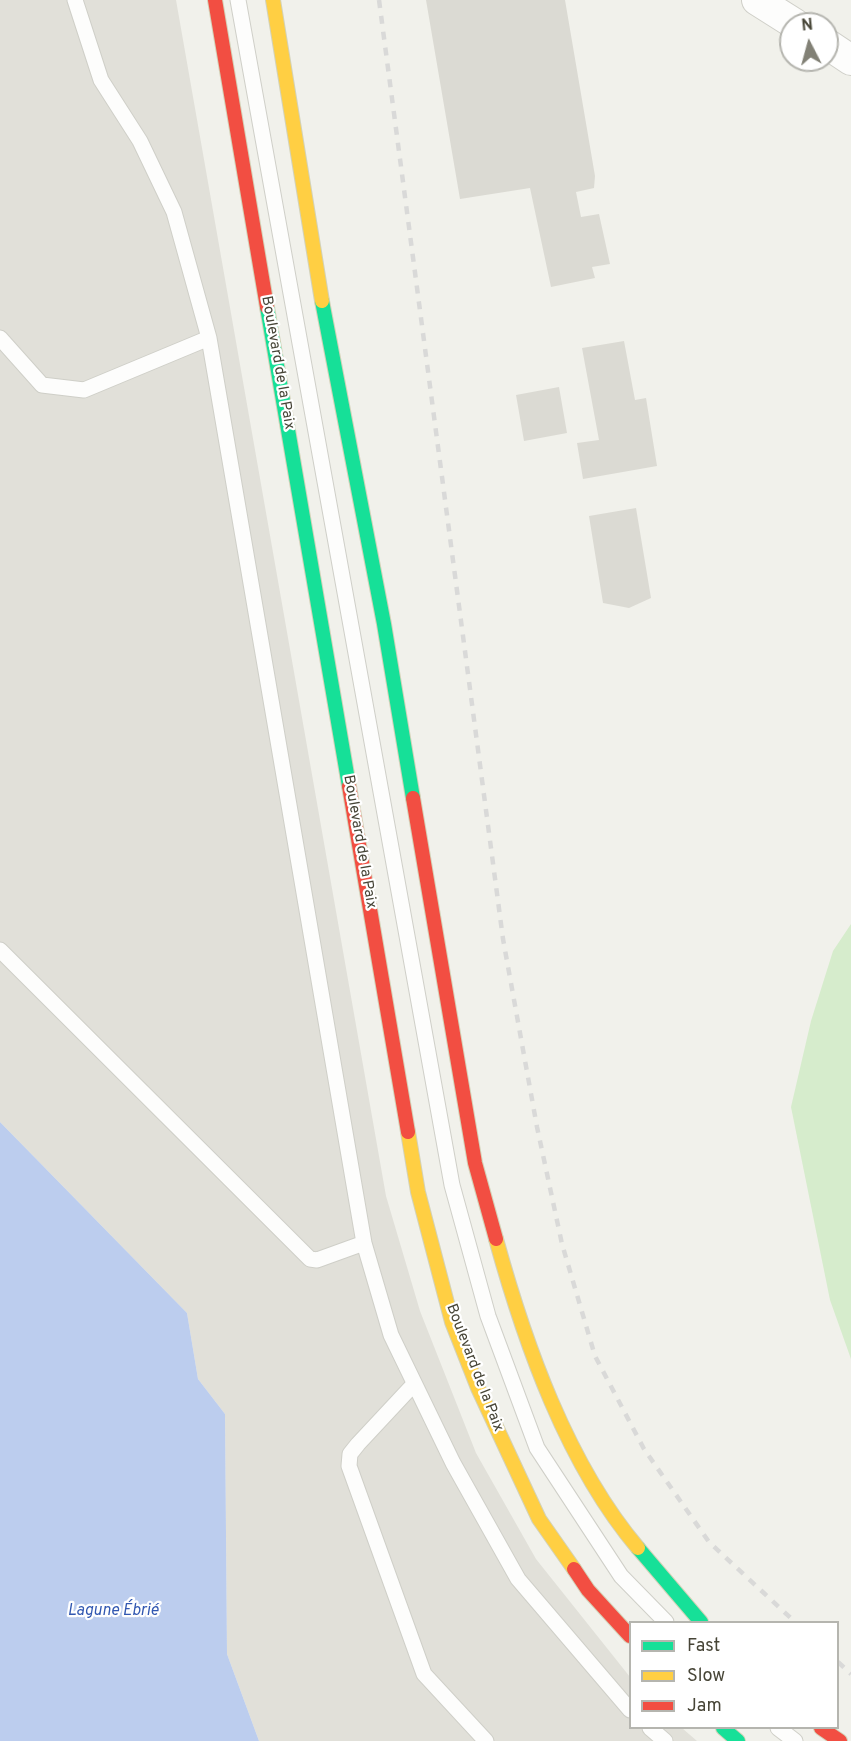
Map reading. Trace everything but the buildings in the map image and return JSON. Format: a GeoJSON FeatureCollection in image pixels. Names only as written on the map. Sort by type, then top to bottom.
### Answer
{"type":"FeatureCollection","features":[{"type":"Feature","properties":{"kind":"main road","name":"Boulevard de la Paix"},"geometry":{"type":"LineString","coordinates":[[215,0],[418,1192],[452,1322],[478,1388],[539,1519],[588,1590],[629,1635]]}},
{"type":"Feature","properties":{"kind":"main road"},"geometry":{"type":"LineString","coordinates":[[273,0],[325,321],[384,624],[475,1163],[513,1301],[567,1436],[620,1525],[699,1621]]}},
{"type":"Feature","properties":{"kind":"main road"},"geometry":{"type":"LineString","coordinates":[[724,1729],[738,1741]]}},
{"type":"Feature","properties":{"kind":"main road"},"geometry":{"type":"LineString","coordinates":[[822,1729],[840,1741]]}},
{"type":"Feature","properties":{"kind":"street"},"geometry":{"type":"LineString","coordinates":[[757,0],[779,14]]}},
{"type":"Feature","properties":{"kind":"lane"},"geometry":{"type":"LineString","coordinates":[[75,0],[101,80],[140,141],[174,212],[209,338],[364,1243],[391,1335],[453,1463],[518,1579],[629,1709]]}},
{"type":"Feature","properties":{"kind":"lane","name":"Boulevard de la Paix"},"geometry":{"type":"LineString","coordinates":[[238,0],[452,1185],[488,1316],[537,1448],[621,1576],[664,1621]]}},
{"type":"Feature","properties":{"kind":"lane"},"geometry":{"type":"LineString","coordinates":[[0,338],[42,385],[84,390],[209,338]]}},
{"type":"Feature","properties":{"kind":"lane"},"geometry":{"type":"LineString","coordinates":[[0,950],[310,1259],[317,1260],[364,1243]]}},
{"type":"Feature","properties":{"kind":"lane"},"geometry":{"type":"LineString","coordinates":[[414,1384],[350,1454],[350,1466],[424,1674],[486,1741]]}},
{"type":"Feature","properties":{"kind":"lane"},"geometry":{"type":"LineString","coordinates":[[651,1729],[665,1741]]}},
{"type":"Feature","properties":{"kind":"lane"},"geometry":{"type":"LineString","coordinates":[[779,1729],[795,1741]]}},
{"type":"Feature","properties":{"kind":"shaded area"},"geometry":{"type":"Polygon","coordinates":[[[0,0],[176,0],[386,1196],[420,1311],[476,1453],[536,1559],[629,1676],[629,1729],[683,1729],[697,1741],[259,1741],[227,1654],[225,1414],[198,1379],[187,1313],[0,1122],[0,0]]]}},
{"type":"Feature","properties":{"kind":"green space"},"geometry":{"type":"Polygon","coordinates":[[[851,924],[851,1359],[830,1300],[791,1107],[811,1021],[833,951],[851,924]]]}},
{"type":"Feature","properties":{"kind":"water","name":"Lagune Ébrié"},"geometry":{"type":"Polygon","coordinates":[[[0,1122],[187,1313],[198,1379],[225,1414],[227,1654],[259,1741],[0,1741],[0,1122]]]}},
{"type":"Feature","properties":{"kind":"railway"},"geometry":{"type":"LineString","coordinates":[[379,0],[503,939],[537,1127],[562,1244],[595,1356],[644,1449],[709,1542],[794,1621]]}},
{"type":"Feature","properties":{"kind":"railway"},"geometry":{"type":"LineString","coordinates":[[839,1663],[851,1674]]}},
{"type":"Feature","properties":{"kind":"traffic: fast"},"geometry":{"type":"LineString","coordinates":[[322,301],[384,624],[413,798]]}},
{"type":"Feature","properties":{"kind":"traffic: fast"},"geometry":{"type":"LineString","coordinates":[[267,307],[349,786]]}},
{"type":"Feature","properties":{"kind":"traffic: fast"},"geometry":{"type":"LineString","coordinates":[[638,1548],[700,1621]]}},
{"type":"Feature","properties":{"kind":"traffic: fast"},"geometry":{"type":"LineString","coordinates":[[724,1729],[738,1741]]}},
{"type":"Feature","properties":{"kind":"traffic: slow"},"geometry":{"type":"LineString","coordinates":[[273,0],[322,301]]}},
{"type":"Feature","properties":{"kind":"traffic: slow"},"geometry":{"type":"LineString","coordinates":[[408,1132],[418,1192],[452,1322],[478,1388],[539,1519],[574,1569]]}},
{"type":"Feature","properties":{"kind":"traffic: slow"},"geometry":{"type":"LineString","coordinates":[[496,1239],[520,1320],[551,1401],[590,1479],[638,1548]]}},
{"type":"Feature","properties":{"kind":"traffic: jam"},"geometry":{"type":"LineString","coordinates":[[215,0],[267,307]]}},
{"type":"Feature","properties":{"kind":"traffic: jam"},"geometry":{"type":"LineString","coordinates":[[349,786],[408,1132]]}},
{"type":"Feature","properties":{"kind":"traffic: jam"},"geometry":{"type":"LineString","coordinates":[[413,798],[475,1163],[496,1239]]}},
{"type":"Feature","properties":{"kind":"traffic: jam"},"geometry":{"type":"LineString","coordinates":[[574,1569],[588,1590],[629,1635]]}},
{"type":"Feature","properties":{"kind":"traffic: jam"},"geometry":{"type":"LineString","coordinates":[[822,1729],[840,1741]]}}]}
